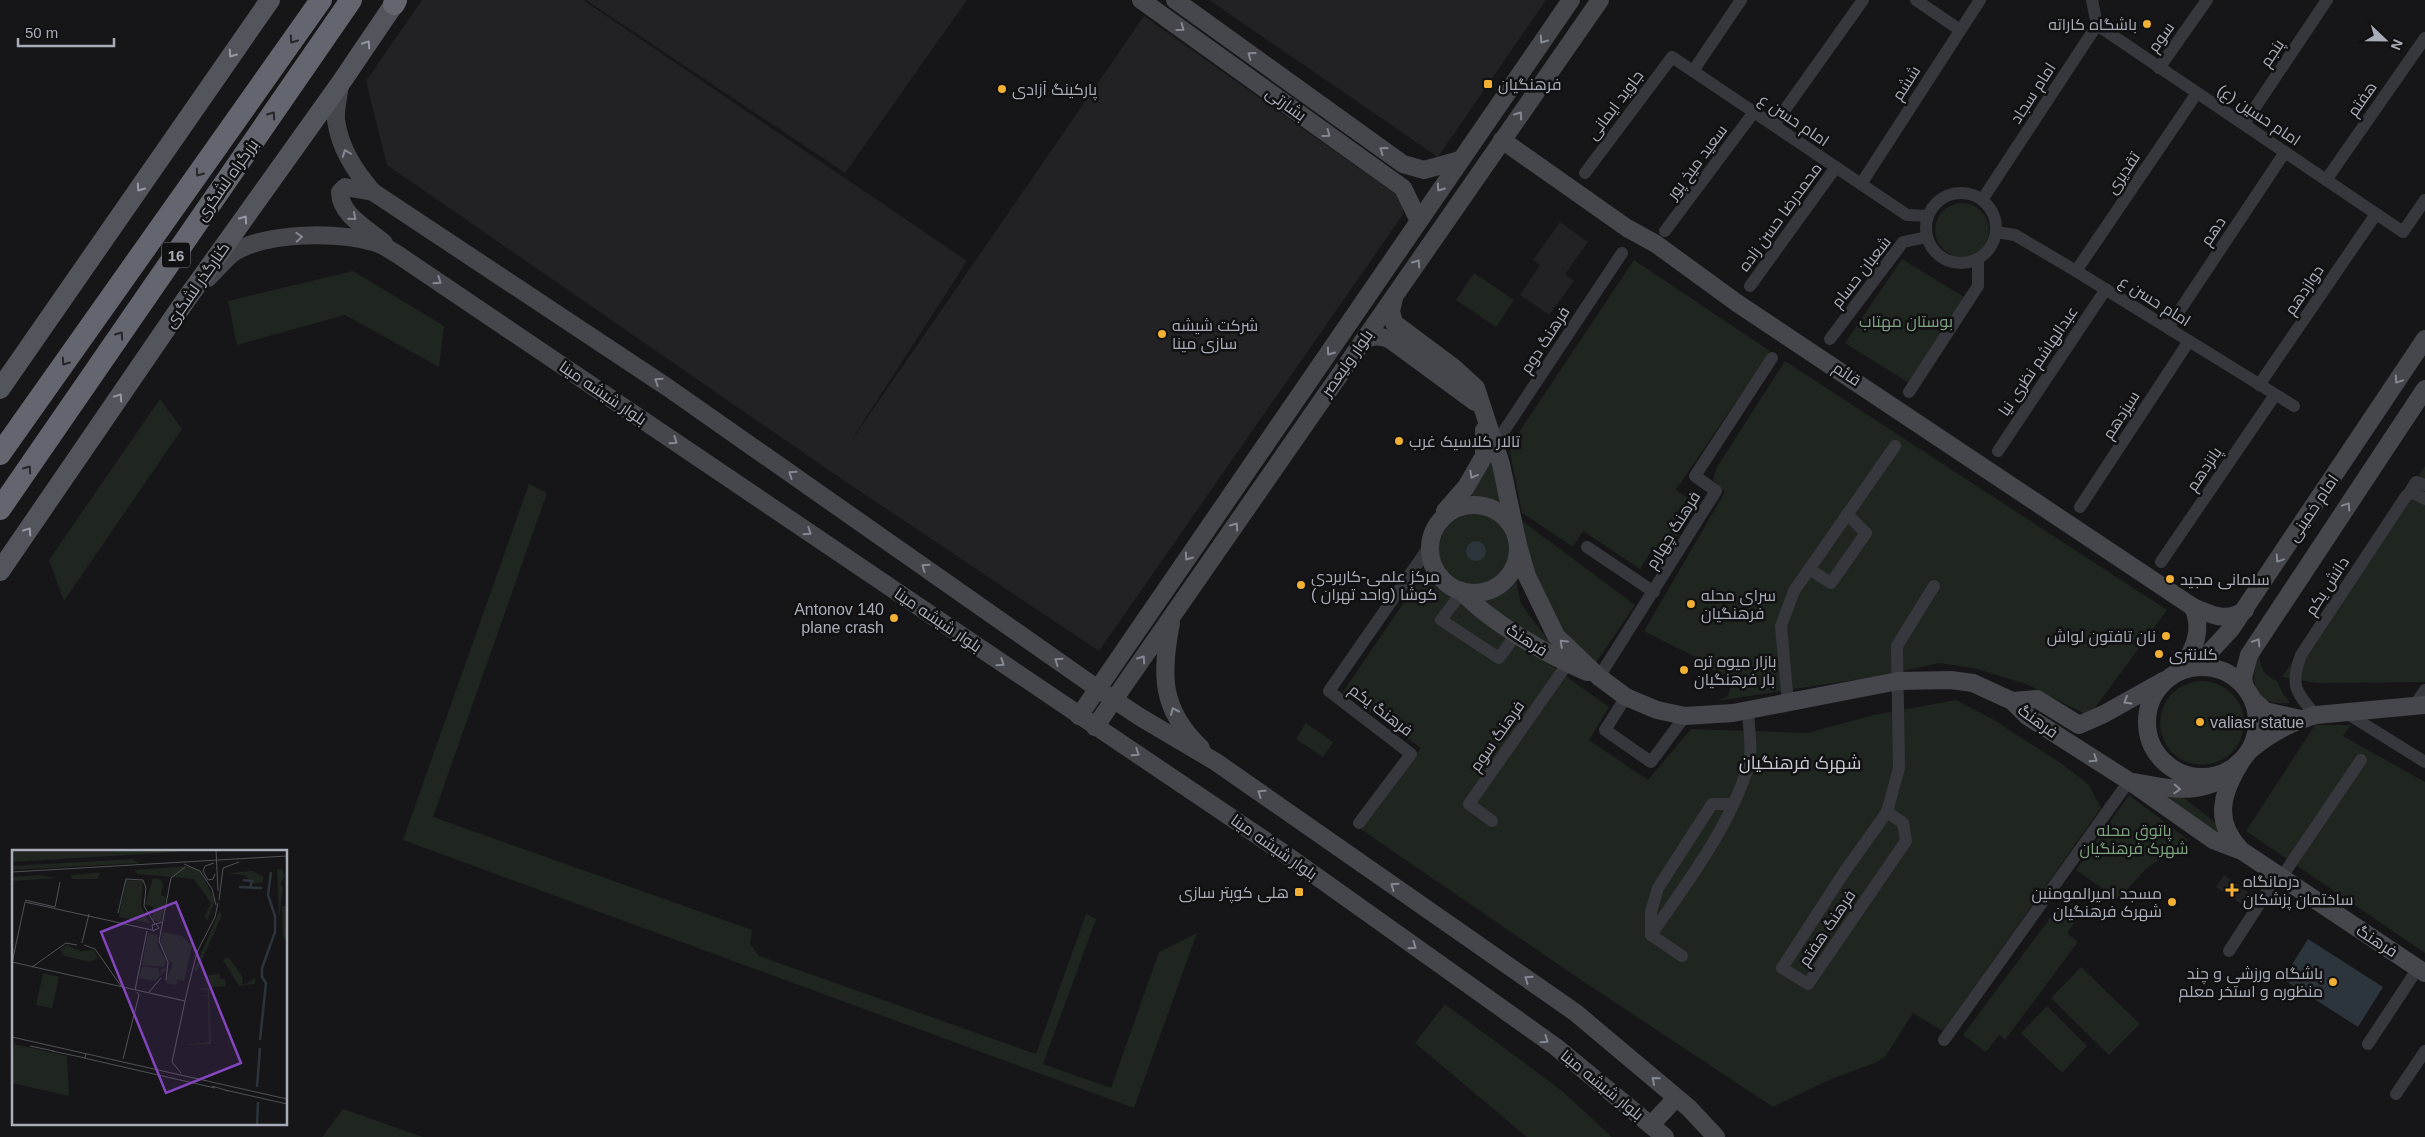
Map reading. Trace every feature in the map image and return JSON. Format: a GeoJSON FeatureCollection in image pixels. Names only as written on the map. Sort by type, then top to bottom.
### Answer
{"type":"FeatureCollection","features":[{"type":"Feature","properties":{"kind":"highway","name":"بزرگراه لشگری"},"geometry":{"type":"LineString","coordinates":[[0,454],[321,0]]}},
{"type":"Feature","properties":{"kind":"highway","name":"بزرگراه لشگری"},"geometry":{"type":"LineString","coordinates":[[0,509],[351,0]]}},
{"type":"Feature","properties":{"kind":"main road"},"geometry":{"type":"LineString","coordinates":[[0,389],[270,0]]}},
{"type":"Feature","properties":{"kind":"main road","name":"بشارتی"},"geometry":{"type":"LineString","coordinates":[[1142,0],[1403,188],[1418,219]]}},
{"type":"Feature","properties":{"kind":"main road","name":"بشارتی"},"geometry":{"type":"LineString","coordinates":[[1175,0],[1403,164],[1424,170],[1460,160]]}},
{"type":"Feature","properties":{"kind":"main road","name":"بلوار ولیعصر"},"geometry":{"type":"LineString","coordinates":[[1079,716],[1345,330],[1418,219],[1571,0]]}},
{"type":"Feature","properties":{"kind":"main road","name":"بلوار ولیعصر"},"geometry":{"type":"LineString","coordinates":[[1095,727],[1600,0]]}},
{"type":"Feature","properties":{"kind":"main road","name":"کنارگذر لشگری"},"geometry":{"type":"LineString","coordinates":[[0,571],[185,301],[340,84],[396,1]]}},
{"type":"Feature","properties":{"kind":"main road"},"geometry":{"type":"LineString","coordinates":[[340,84],[336,119],[345,152],[353,169],[373,192],[667,387],[1098,689],[1216,762],[1576,1012],[1676,1098],[1716,1137]]}},
{"type":"Feature","properties":{"kind":"main road","name":"قائم"},"geometry":{"type":"LineString","coordinates":[[1502,140],[1628,228],[1656,244],[1737,303],[2193,607],[2212,616],[2226,618],[2237,616],[2245,610]]}},
{"type":"Feature","properties":{"kind":"main road"},"geometry":{"type":"LineString","coordinates":[[373,192],[345,186],[340,192],[341,205],[397,254]]}},
{"type":"Feature","properties":{"kind":"main road","name":"بلوار شیشه مینا"},"geometry":{"type":"LineString","coordinates":[[185,301],[236,252],[264,242],[305,236],[349,238],[375,242],[397,254],[1285,854],[1548,1042],[1665,1137]]}},
{"type":"Feature","properties":{"kind":"main road"},"geometry":{"type":"LineString","coordinates":[[1362,342],[1369,337],[1396,334],[1391,311],[1400,287]]}},
{"type":"Feature","properties":{"kind":"main road"},"geometry":{"type":"LineString","coordinates":[[1371,290],[1374,300],[1385,306],[1388,305]]}},
{"type":"Feature","properties":{"kind":"main road"},"geometry":{"type":"LineString","coordinates":[[1345,330],[1350,328],[1358,330],[1363,337],[1362,342]]}},
{"type":"Feature","properties":{"kind":"main road","name":"فرهنگ"},"geometry":{"type":"LineString","coordinates":[[1396,334],[1453,367],[1476,388],[1501,464],[1527,576],[1556,636],[1598,677],[1626,697],[1657,710],[1685,716],[1748,710],[1898,681],[1951,680],[1973,683],[2012,701],[2027,716],[2129,782],[2213,840],[2242,851],[2422,971]]}},
{"type":"Feature","properties":{"kind":"main road","name":"امام خمینی"},"geometry":{"type":"LineString","coordinates":[[2180,672],[2218,644],[2245,610],[2425,339]]}},
{"type":"Feature","properties":{"kind":"main road","name":"امام خمینی"},"geometry":{"type":"LineString","coordinates":[[2249,694],[2244,668],[2249,655],[2425,389]]}},
{"type":"Feature","properties":{"kind":"main road"},"geometry":{"type":"LineString","coordinates":[[1429,547],[1432,534],[1446,508],[1466,487],[1484,456],[1484,412]]}},
{"type":"Feature","properties":{"kind":"main road","name":"فرهنگ"},"geometry":{"type":"LineString","coordinates":[[1429,547],[1431,562],[1438,575],[1449,586],[1462,592],[1476,593],[1490,590],[1502,583],[1511,572],[1516,559],[1517,538],[1503,516],[1491,508],[1477,505],[1462,506],[1449,512],[1438,523]]}},
{"type":"Feature","properties":{"kind":"main road","name":"فرهنگ"},"geometry":{"type":"LineString","coordinates":[[1462,592],[1476,607],[1554,657],[1598,677]]}},
{"type":"Feature","properties":{"kind":"main road"},"geometry":{"type":"LineString","coordinates":[[2193,607],[2197,616],[2196,638],[2180,672],[2155,694],[2149,706],[2147,720],[2152,746],[2159,757],[2169,766],[2194,777],[2214,776],[2241,759]]}},
{"type":"Feature","properties":{"kind":"main road"},"geometry":{"type":"LineString","coordinates":[[1172,617],[1164,675],[1167,695],[1177,718],[1196,743],[1216,762]]}},
{"type":"Feature","properties":{"kind":"main road"},"geometry":{"type":"LineString","coordinates":[[2069,743],[2071,731],[2079,725],[2104,714],[2180,672],[2212,668],[2225,672],[2265,711],[2308,717],[2420,705]]}},
{"type":"Feature","properties":{"kind":"main road"},"geometry":{"type":"LineString","coordinates":[[2242,851],[2225,831],[2222,820],[2227,790],[2257,727],[2249,694]]}},
{"type":"Feature","properties":{"kind":"main road"},"geometry":{"type":"LineString","coordinates":[[2012,701],[2037,699],[2079,725]]}},
{"type":"Feature","properties":{"kind":"main road"},"geometry":{"type":"LineString","coordinates":[[2129,782],[2163,788],[2192,789],[2214,783],[2277,729],[2308,717]]}},
{"type":"Feature","properties":{"kind":"main road"},"geometry":{"type":"LineString","coordinates":[[1651,1125],[1676,1098]]}},
{"type":"Feature","properties":{"kind":"street"},"geometry":{"type":"LineString","coordinates":[[1693,71],[1741,0]]}},
{"type":"Feature","properties":{"kind":"street"},"geometry":{"type":"LineString","coordinates":[[1774,125],[1863,0]]}},
{"type":"Feature","properties":{"kind":"street"},"geometry":{"type":"LineString","coordinates":[[1916,0],[1960,30]]}},
{"type":"Feature","properties":{"kind":"street","name":"ششم"},"geometry":{"type":"LineString","coordinates":[[1861,184],[1980,0]]}},
{"type":"Feature","properties":{"kind":"street"},"geometry":{"type":"LineString","coordinates":[[2092,0],[2097,25]]}},
{"type":"Feature","properties":{"kind":"street","name":"سوم"},"geometry":{"type":"LineString","coordinates":[[2159,68],[2207,0]]}},
{"type":"Feature","properties":{"kind":"street","name":"پنجم"},"geometry":{"type":"LineString","coordinates":[[2244,124],[2327,0]]}},
{"type":"Feature","properties":{"kind":"street","name":"امام حسین (ع)"},"geometry":{"type":"LineString","coordinates":[[2097,25],[2403,232],[2425,200]]}},
{"type":"Feature","properties":{"kind":"street","name":"امام سجاد"},"geometry":{"type":"LineString","coordinates":[[1982,200],[2097,25]]}},
{"type":"Feature","properties":{"kind":"street","name":"هفتم"},"geometry":{"type":"LineString","coordinates":[[2326,180],[2425,38]]}},
{"type":"Feature","properties":{"kind":"street","name":"امام حسن ع"},"geometry":{"type":"LineString","coordinates":[[1672,57],[1907,215],[1927,216]]}},
{"type":"Feature","properties":{"kind":"street","name":"جاوید ایمانی"},"geometry":{"type":"LineString","coordinates":[[1585,173],[1672,57]]}},
{"type":"Feature","properties":{"kind":"street","name":"تقدیری"},"geometry":{"type":"LineString","coordinates":[[2076,270],[2197,93]]}},
{"type":"Feature","properties":{"kind":"street","name":"سعید میخ پور"},"geometry":{"type":"LineString","coordinates":[[1665,231],[1754,112]]}},
{"type":"Feature","properties":{"kind":"street","name":"دهم"},"geometry":{"type":"LineString","coordinates":[[2168,328],[2285,152]]}},
{"type":"Feature","properties":{"kind":"street","name":"محمدرضا حسن زاده"},"geometry":{"type":"LineString","coordinates":[[1750,286],[1836,167]]}},
{"type":"Feature","properties":{"kind":"street"},"geometry":{"type":"LineString","coordinates":[[1951,194],[1972,194],[1982,200],[1994,214],[1996,232],[1993,243],[1978,259],[1968,263],[1947,261],[1934,251],[1926,238],[1927,216],[1933,206],[1951,194]]}},
{"type":"Feature","properties":{"kind":"street","name":"دوازدهم"},"geometry":{"type":"LineString","coordinates":[[2259,385],[2376,214]]}},
{"type":"Feature","properties":{"kind":"street","name":"امام حسن ع"},"geometry":{"type":"LineString","coordinates":[[1996,232],[2015,236],[2076,270],[2294,406]]}},
{"type":"Feature","properties":{"kind":"street","name":"شعبان حسام"},"geometry":{"type":"LineString","coordinates":[[1830,339],[1903,242],[1926,238]]}},
{"type":"Feature","properties":{"kind":"street","name":"فرهنگ دوم"},"geometry":{"type":"LineString","coordinates":[[1494,446],[1622,253]]}},
{"type":"Feature","properties":{"kind":"street"},"geometry":{"type":"LineString","coordinates":[[1909,392],[1978,286],[1978,259]]}},
{"type":"Feature","properties":{"kind":"street","name":"عبدالهاشم نظری نیا"},"geometry":{"type":"LineString","coordinates":[[1998,451],[2106,289]]}},
{"type":"Feature","properties":{"kind":"street","name":"سیزدهم"},"geometry":{"type":"LineString","coordinates":[[2080,507],[2189,341]]}},
{"type":"Feature","properties":{"kind":"street","name":"فرهنگ چهارم"},"geometry":{"type":"LineString","coordinates":[[1598,677],[1654,592],[1716,491],[1695,476],[1772,358]]}},
{"type":"Feature","properties":{"kind":"street","name":"پانزدهم"},"geometry":{"type":"LineString","coordinates":[[2161,562],[2275,394]]}},
{"type":"Feature","properties":{"kind":"street"},"geometry":{"type":"LineString","coordinates":[[1788,703],[1781,626],[1794,591],[1895,446]]}},
{"type":"Feature","properties":{"kind":"street"},"geometry":{"type":"LineString","coordinates":[[2408,495],[2416,482],[2425,485]]}},
{"type":"Feature","properties":{"kind":"street"},"geometry":{"type":"LineString","coordinates":[[2408,495],[2411,492],[2425,498]]}},
{"type":"Feature","properties":{"kind":"street","name":"دانش یکم"},"geometry":{"type":"LineString","coordinates":[[2308,717],[2294,684],[2295,671],[2301,655],[2408,495]]}},
{"type":"Feature","properties":{"kind":"street"},"geometry":{"type":"LineString","coordinates":[[1809,569],[1831,583],[1866,533],[1848,514]]}},
{"type":"Feature","properties":{"kind":"street","name":"فرهنگ یکم"},"geometry":{"type":"LineString","coordinates":[[1359,823],[1412,754],[1329,691],[1429,547]]}},
{"type":"Feature","properties":{"kind":"street"},"geometry":{"type":"LineString","coordinates":[[1587,547],[1654,592]]}},
{"type":"Feature","properties":{"kind":"street","name":"فرهنگ هفتم"},"geometry":{"type":"LineString","coordinates":[[1886,812],[1904,822],[1906,841],[1808,984],[1782,968],[1844,871],[1886,812],[1900,768],[1897,646],[1934,586]]}},
{"type":"Feature","properties":{"kind":"street"},"geometry":{"type":"LineString","coordinates":[[1462,592],[1441,620],[1499,658],[1517,633]]}},
{"type":"Feature","properties":{"kind":"street","name":"فرهنگ سوم"},"geometry":{"type":"LineString","coordinates":[[1492,821],[1469,804],[1568,664]]}},
{"type":"Feature","properties":{"kind":"street"},"geometry":{"type":"LineString","coordinates":[[2420,705],[2425,690]]}},
{"type":"Feature","properties":{"kind":"street"},"geometry":{"type":"LineString","coordinates":[[1626,697],[1605,730],[1651,762],[1685,716]]}},
{"type":"Feature","properties":{"kind":"street"},"geometry":{"type":"LineString","coordinates":[[1651,935],[1694,872],[1733,804],[1750,762],[1748,710]]}},
{"type":"Feature","properties":{"kind":"street"},"geometry":{"type":"LineString","coordinates":[[2348,714],[2425,762]]}},
{"type":"Feature","properties":{"kind":"street"},"geometry":{"type":"LineString","coordinates":[[2229,950],[2269,890],[2275,874],[2361,760]]}},
{"type":"Feature","properties":{"kind":"street"},"geometry":{"type":"LineString","coordinates":[[1944,1040],[2129,782]]}},
{"type":"Feature","properties":{"kind":"street"},"geometry":{"type":"LineString","coordinates":[[1651,935],[1651,912],[1658,888],[1712,804],[1733,804]]}},
{"type":"Feature","properties":{"kind":"street"},"geometry":{"type":"LineString","coordinates":[[1651,935],[1682,956]]}},
{"type":"Feature","properties":{"kind":"street"},"geometry":{"type":"LineString","coordinates":[[2368,1044],[2422,971]]}},
{"type":"Feature","properties":{"kind":"street"},"geometry":{"type":"LineString","coordinates":[[2396,1094],[2425,1051]]}},
{"type":"Feature","properties":{"kind":"shaded area"},"geometry":{"type":"Polygon","coordinates":[[[422,0],[583,0],[967,261],[847,447],[1144,16],[1401,198],[1404,213],[1099,651],[830,471],[387,165],[366,81],[422,0]]]}},
{"type":"Feature","properties":{"kind":"shaded area"},"geometry":{"type":"Polygon","coordinates":[[[586,0],[967,0],[845,173],[586,0]]]}},
{"type":"Feature","properties":{"kind":"shaded area"},"geometry":{"type":"Polygon","coordinates":[[[1209,0],[1546,0],[1438,157],[1209,0]]]}},
{"type":"Feature","properties":{"kind":"shaded area"},"geometry":{"type":"Polygon","coordinates":[[[1560,222],[1588,242],[1565,274],[1574,281],[1549,315],[1520,295],[1540,265],[1533,260],[1560,222]]]}},
{"type":"Feature","properties":{"kind":"shaded area"},"geometry":{"type":"Polygon","coordinates":[[[1476,541],[1483,544],[1486,551],[1483,558],[1476,561],[1469,558],[1466,551],[1469,544],[1476,541]]]}},
{"type":"Feature","properties":{"kind":"shaded area","name":"درمانگاه ساختمان پزشکان"},"geometry":{"type":"Polygon","coordinates":[[[2224,875],[2252,895],[2244,906],[2216,887],[2224,875]]]}},
{"type":"Feature","properties":{"kind":"shaded area","name":"باشگاه ورزشی و چند منظوره و استخر معلم"},"geometry":{"type":"Polygon","coordinates":[[[2308,939],[2383,987],[2358,1027],[2283,979],[2308,939]]]}},
{"type":"Feature","properties":{"kind":"green space"},"geometry":{"type":"Polygon","coordinates":[[[1957,203],[1967,203],[1981,211],[1987,220],[1989,230],[1987,240],[1981,249],[1967,257],[1957,257],[1947,252],[1940,245],[1935,235],[1935,225],[1940,215],[1947,208],[1957,203]]]}},
{"type":"Feature","properties":{"kind":"green space","name":"بوستان مهتاب"},"geometry":{"type":"Polygon","coordinates":[[[1902,259],[1966,298],[1909,383],[1845,343],[1902,259]]]}},
{"type":"Feature","properties":{"kind":"green space"},"geometry":{"type":"Polygon","coordinates":[[[1634,260],[1770,351],[1676,490],[1698,505],[1663,557],[1652,550],[1640,569],[1583,531],[1573,547],[1522,513],[1509,447],[1634,260]]]}},
{"type":"Feature","properties":{"kind":"green space"},"geometry":{"type":"Polygon","coordinates":[[[353,271],[444,326],[439,367],[345,315],[237,345],[228,301],[353,271]]]}},
{"type":"Feature","properties":{"kind":"green space"},"geometry":{"type":"Polygon","coordinates":[[[1474,273],[1514,300],[1496,327],[1456,300],[1474,273]]]}},
{"type":"Feature","properties":{"kind":"green space"},"geometry":{"type":"Polygon","coordinates":[[[1785,361],[2167,610],[2089,716],[2026,684],[1977,669],[1940,663],[1873,677],[1717,701],[1728,696],[1733,678],[1713,670],[1701,660],[1644,631],[1725,492],[1713,480],[1717,467],[1785,361]]]}},
{"type":"Feature","properties":{"kind":"green space"},"geometry":{"type":"Polygon","coordinates":[[[160,399],[182,429],[64,601],[49,560],[160,399]]]}},
{"type":"Feature","properties":{"kind":"green space"},"geometry":{"type":"Polygon","coordinates":[[[1491,448],[1503,511],[1492,502],[1468,500],[1491,448]]]}},
{"type":"Feature","properties":{"kind":"green space"},"geometry":{"type":"Polygon","coordinates":[[[2425,466],[2425,682],[2317,683],[2282,677],[2425,466]]]}},
{"type":"Feature","properties":{"kind":"green space"},"geometry":{"type":"Polygon","coordinates":[[[529,484],[547,493],[433,817],[752,930],[750,944],[759,956],[1036,1054],[1086,914],[1096,919],[1043,1064],[1111,1088],[1159,952],[1197,933],[1134,1108],[403,840],[529,484]]]}},
{"type":"Feature","properties":{"kind":"green space"},"geometry":{"type":"Polygon","coordinates":[[[1475,514],[1495,520],[1505,530],[1511,550],[1505,570],[1495,580],[1475,586],[1455,580],[1445,570],[1439,550],[1445,530],[1455,520],[1475,514]]]}},
{"type":"Feature","properties":{"kind":"green space"},"geometry":{"type":"Polygon","coordinates":[[[1521,520],[1635,605],[1593,667],[1560,631],[1536,579],[1521,520]]]}},
{"type":"Feature","properties":{"kind":"green space"},"geometry":{"type":"Polygon","coordinates":[[[1515,576],[1521,604],[1560,656],[1476,599],[1499,593],[1508,587],[1515,576]]]}},
{"type":"Feature","properties":{"kind":"green space"},"geometry":{"type":"Polygon","coordinates":[[[1421,577],[1609,707],[1589,740],[1648,780],[1691,729],[1807,733],[1874,715],[1956,700],[1994,720],[2062,764],[2089,785],[2101,808],[1943,1031],[1913,1013],[1885,1057],[1875,1063],[1831,1079],[1773,1107],[1578,978],[1359,828],[1421,748],[1343,692],[1421,577]]]}},
{"type":"Feature","properties":{"kind":"green space"},"geometry":{"type":"Polygon","coordinates":[[[2259,652],[2263,670],[2277,681],[2290,703],[2277,703],[2267,700],[2260,696],[2256,690],[2254,673],[2259,652]]]}},
{"type":"Feature","properties":{"kind":"green space"},"geometry":{"type":"Polygon","coordinates":[[[2202,681],[2218,684],[2232,693],[2241,707],[2244,723],[2241,739],[2232,753],[2218,762],[2202,765],[2186,762],[2172,753],[2163,739],[2160,723],[2163,707],[2172,693],[2186,684],[2202,681]]]}},
{"type":"Feature","properties":{"kind":"green space"},"geometry":{"type":"Polygon","coordinates":[[[1306,723],[1333,742],[1323,757],[1296,739],[1306,723]]]}},
{"type":"Feature","properties":{"kind":"green space"},"geometry":{"type":"Polygon","coordinates":[[[2315,725],[2351,725],[2343,736],[2425,782],[2425,953],[2246,831],[2315,725]]]}},
{"type":"Feature","properties":{"kind":"green space"},"geometry":{"type":"Polygon","coordinates":[[[2149,792],[2184,798],[2217,824],[2231,844],[2149,792]]]}},
{"type":"Feature","properties":{"kind":"green space","name":"پاتوق محله شهرک فرهنگیان"},"geometry":{"type":"Polygon","coordinates":[[[2129,795],[2188,840],[2148,867],[2118,899],[2076,870],[2129,795]]]}},
{"type":"Feature","properties":{"kind":"green space"},"geometry":{"type":"Polygon","coordinates":[[[2056,910],[2075,922],[2067,933],[2078,942],[2005,1040],[1999,1035],[1986,1052],[1963,1035],[2056,910]]]}},
{"type":"Feature","properties":{"kind":"green space"},"geometry":{"type":"Polygon","coordinates":[[[2081,967],[2140,1024],[2109,1055],[2051,998],[2081,967]]]}},
{"type":"Feature","properties":{"kind":"green space"},"geometry":{"type":"Polygon","coordinates":[[[1445,1004],[1561,1090],[1612,1137],[1527,1137],[1415,1043],[1445,1004]]]}},
{"type":"Feature","properties":{"kind":"green space"},"geometry":{"type":"Polygon","coordinates":[[[2047,1006],[2087,1046],[2062,1073],[2021,1033],[2047,1006]]]}},
{"type":"Feature","properties":{"kind":"green space"},"geometry":{"type":"Polygon","coordinates":[[[343,1109],[423,1137],[322,1137],[343,1109]]]}},
{"type":"Feature","properties":{"kind":"place","name":"باشگاه کاراته"},"geometry":{"type":"Point","coordinates":[2147,24]}},
{"type":"Feature","properties":{"kind":"place","name":"فرهنگیان"},"geometry":{"type":"Point","coordinates":[1488,84]}},
{"type":"Feature","properties":{"kind":"place","name":"پارکینگ آزادی"},"geometry":{"type":"Point","coordinates":[1002,89]}},
{"type":"Feature","properties":{"kind":"place","name":"شرکت شیشه سازی مینا"},"geometry":{"type":"Point","coordinates":[1162,334]}},
{"type":"Feature","properties":{"kind":"place","name":"تالار کلاسیک غرب"},"geometry":{"type":"Point","coordinates":[1399,441]}},
{"type":"Feature","properties":{"kind":"place","name":"سلمانی مجید"},"geometry":{"type":"Point","coordinates":[2170,579]}},
{"type":"Feature","properties":{"kind":"place","name":"مرکز علمی-کاربردی کوشا (واحد تهران )"},"geometry":{"type":"Point","coordinates":[1301,585]}},
{"type":"Feature","properties":{"kind":"place","name":"سرای محله فرهنگیان"},"geometry":{"type":"Point","coordinates":[1691,604]}},
{"type":"Feature","properties":{"kind":"place","name":"Antonov 140 plane crash"},"geometry":{"type":"Point","coordinates":[894,618]}},
{"type":"Feature","properties":{"kind":"place","name":"نان تافتون لواش"},"geometry":{"type":"Point","coordinates":[2166,636]}},
{"type":"Feature","properties":{"kind":"place","name":"کلانتری"},"geometry":{"type":"Point","coordinates":[2159,654]}},
{"type":"Feature","properties":{"kind":"place","name":"بازار میوه تره بار فرهنگیان"},"geometry":{"type":"Point","coordinates":[1684,670]}},
{"type":"Feature","properties":{"kind":"place","name":"valiasr statue"},"geometry":{"type":"Point","coordinates":[2200,722]}},
{"type":"Feature","properties":{"kind":"place","name":"درمانگاه ساختمان پزشکان"},"geometry":{"type":"Point","coordinates":[2232,890]}},
{"type":"Feature","properties":{"kind":"place","name":"هلی کوپتر سازی"},"geometry":{"type":"Point","coordinates":[1299,892]}},
{"type":"Feature","properties":{"kind":"place","name":"مسجد امیرالمومنین شهرک فرهنگیان"},"geometry":{"type":"Point","coordinates":[2172,902]}},
{"type":"Feature","properties":{"kind":"place","name":"باشگاه ورزشی و چند منظوره و استخر معلم"},"geometry":{"type":"Point","coordinates":[2333,982]}},
{"type":"Feature","properties":{"kind":"district","name":"شهرک فرهنگیان"},"geometry":{"type":"Point","coordinates":[1800,763]}}]}
